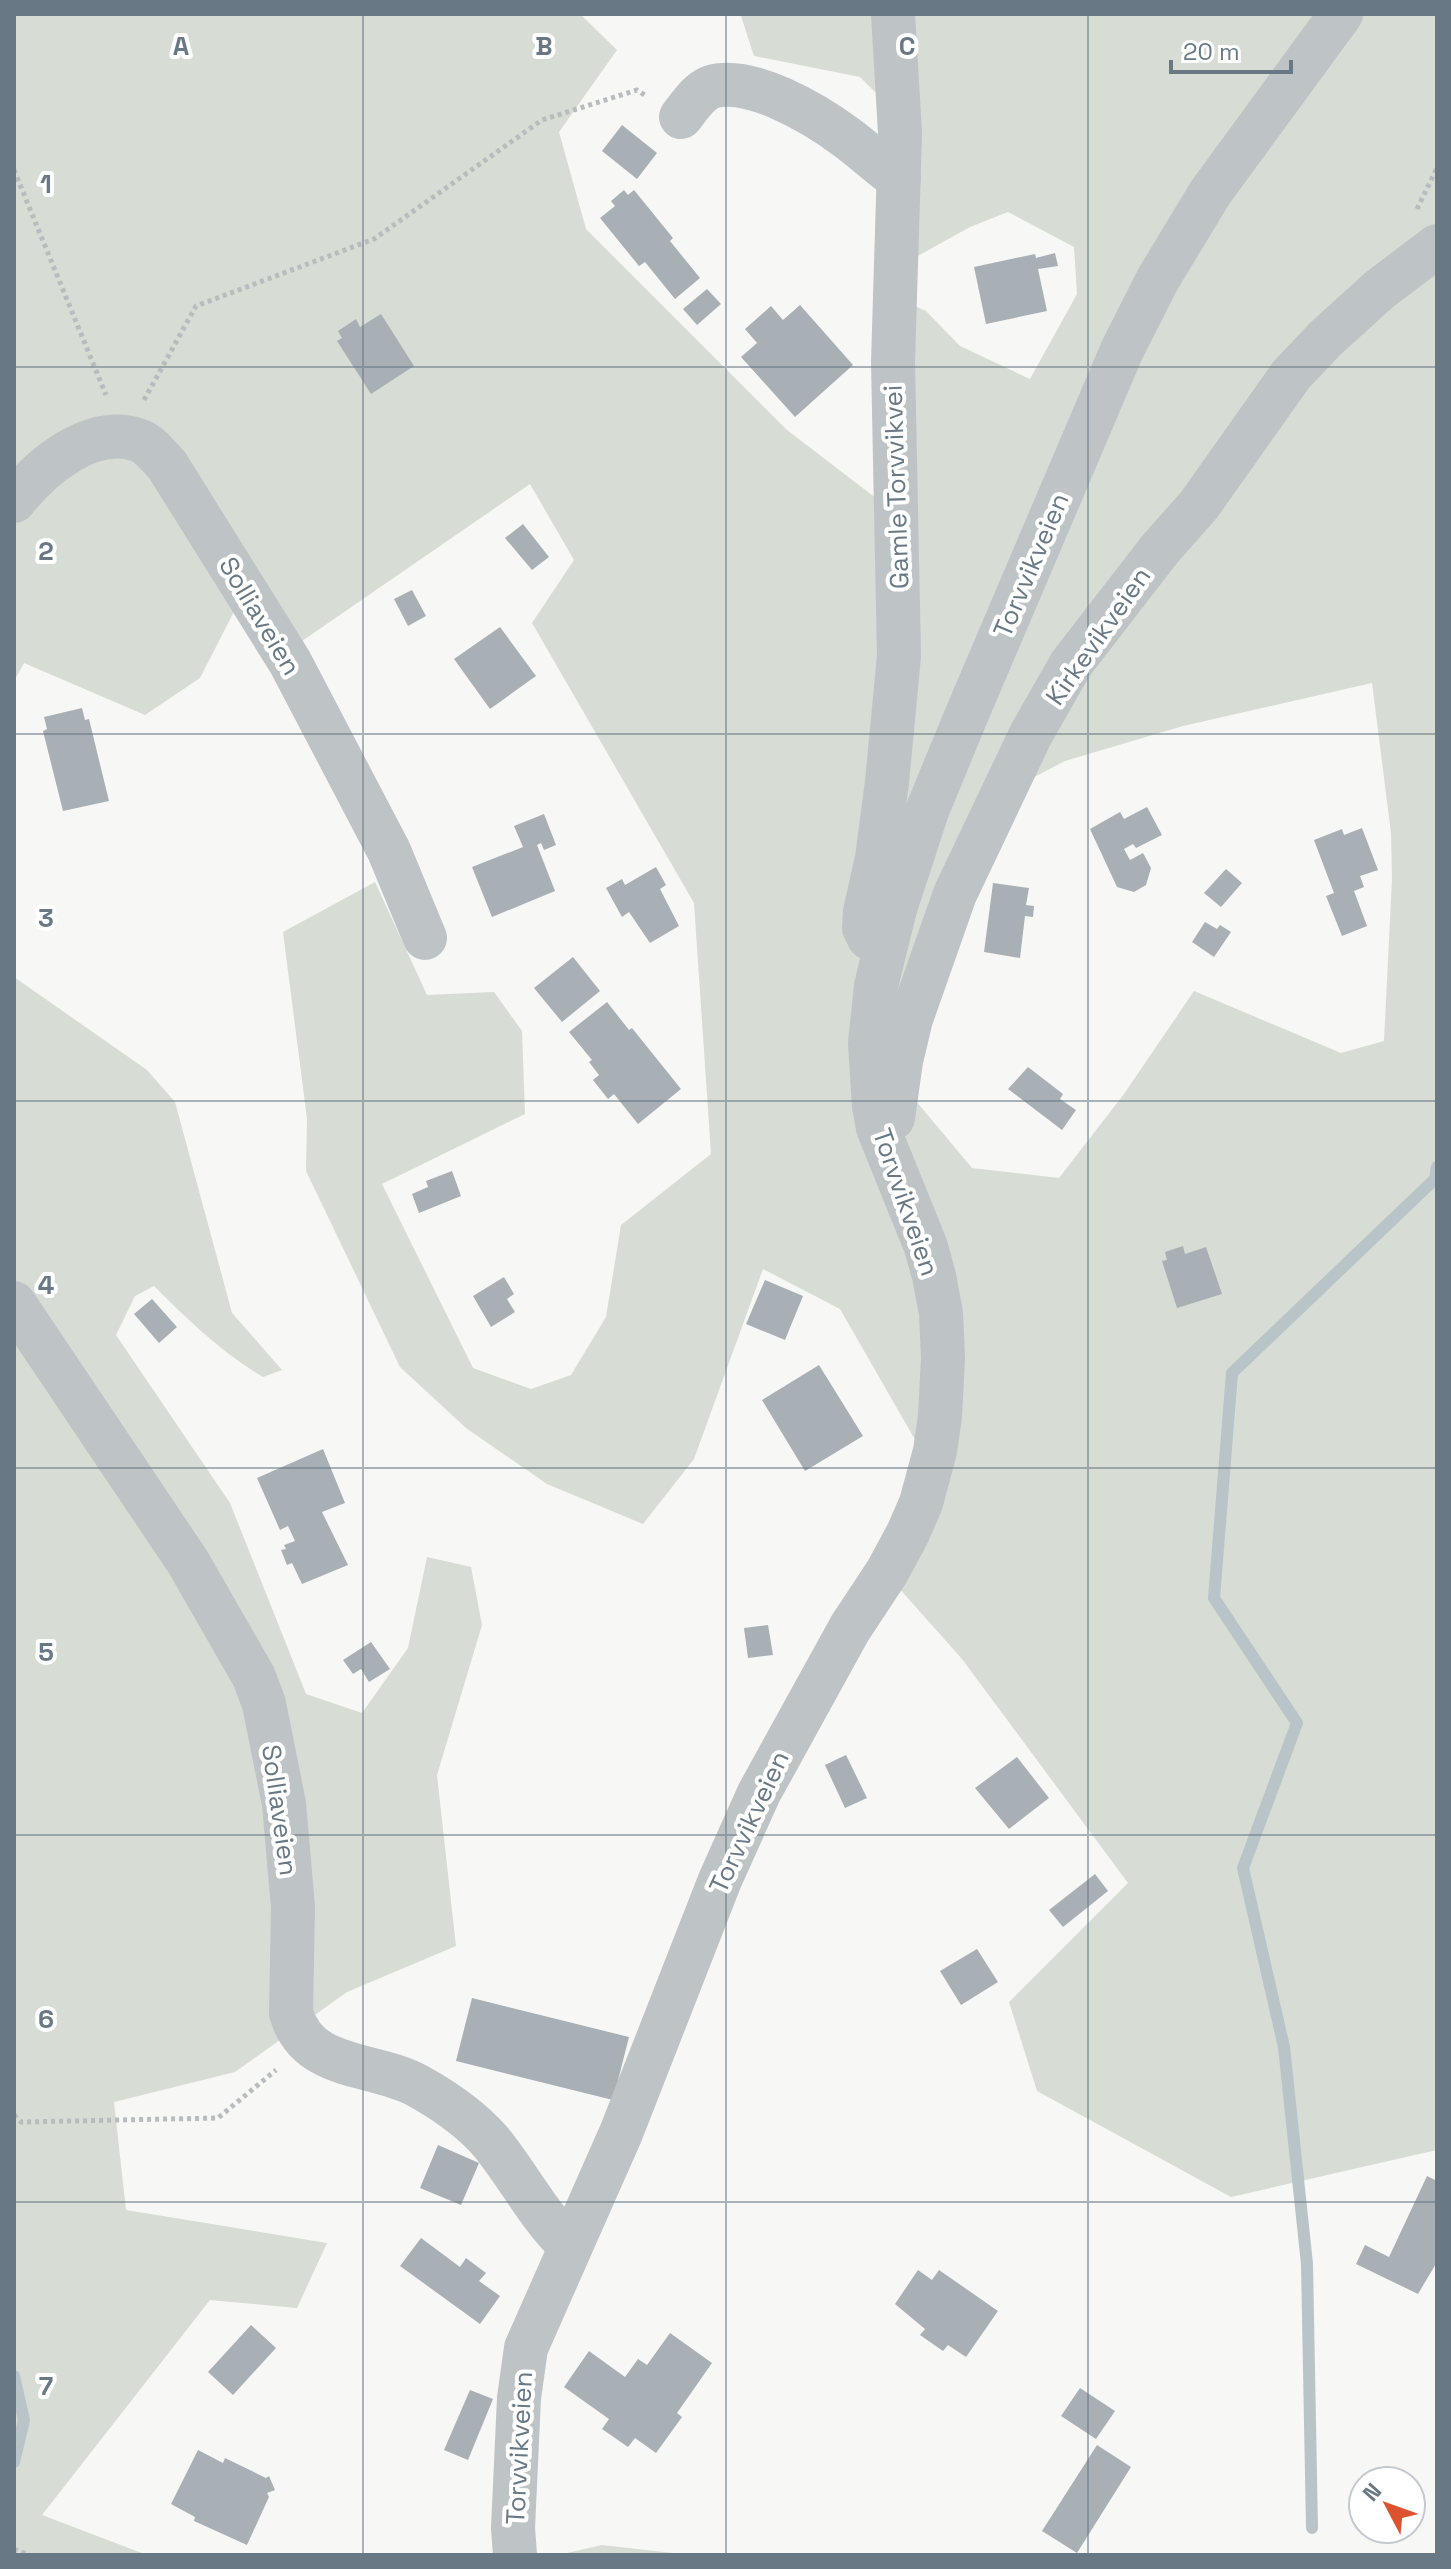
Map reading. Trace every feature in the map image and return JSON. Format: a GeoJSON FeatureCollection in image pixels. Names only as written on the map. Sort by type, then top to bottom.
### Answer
{"type":"FeatureCollection","features":[{"type":"Feature","properties":{"kind":"street","name":"Gamle Torvvikvei"},"geometry":{"type":"LineString","coordinates":[[883,950],[867,936],[864,928],[891,755],[899,656],[893,362],[899,179],[893,14]]}},
{"type":"Feature","properties":{"kind":"street","name":"Torvvikveien"},"geometry":{"type":"LineString","coordinates":[[515,2555],[513,2528],[519,2398],[526,2348],[621,2133],[720,1880],[759,1793],[850,1628],[887,1572],[921,1503],[935,1451],[943,1358],[941,1313],[926,1247],[878,1128],[870,1043],[883,950],[927,811],[1122,350],[1158,279],[1210,193],[1341,14]]}},
{"type":"Feature","properties":{"kind":"street"},"geometry":{"type":"LineString","coordinates":[[681,117],[695,98],[709,87],[731,85],[756,89],[828,125],[899,179]]}},
{"type":"Feature","properties":{"kind":"street","name":"Kirkevikveien"},"geometry":{"type":"LineString","coordinates":[[890,1156],[901,1061],[911,1019],[955,894],[1007,783],[1071,664],[1222,473],[1300,366],[1379,290],[1437,246]]}},
{"type":"Feature","properties":{"kind":"street"},"geometry":{"type":"LineString","coordinates":[[14,501],[48,467],[83,444],[103,438],[123,437]]}},
{"type":"Feature","properties":{"kind":"street","name":"Solliaveien"},"geometry":{"type":"LineString","coordinates":[[123,437],[140,441],[167,465],[290,662],[389,851],[425,938]]}},
{"type":"Feature","properties":{"kind":"street","name":"Solliaveien"},"geometry":{"type":"LineString","coordinates":[[14,1303],[188,1562],[254,1677],[264,1704],[284,1804],[293,1907],[291,2013],[296,2029],[308,2044]]}},
{"type":"Feature","properties":{"kind":"street"},"geometry":{"type":"LineString","coordinates":[[308,2044],[324,2055],[415,2084],[464,2115],[490,2141],[570,2246]]}},
{"type":"Feature","properties":{"kind":"path"},"geometry":{"type":"LineString","coordinates":[[123,437],[196,306],[374,239],[542,120],[637,90],[681,117]]}},
{"type":"Feature","properties":{"kind":"path"},"geometry":{"type":"LineString","coordinates":[[14,170],[123,437]]}},
{"type":"Feature","properties":{"kind":"path"},"geometry":{"type":"LineString","coordinates":[[14,2115],[21,2122],[218,2118],[308,2044]]}},
{"type":"Feature","properties":{"kind":"path"},"geometry":{"type":"LineString","coordinates":[[14,2549],[29,2555]]}},
{"type":"Feature","properties":{"kind":"shaded area"},"geometry":{"type":"Polygon","coordinates":[[[14,14],[580,14],[617,50],[559,132],[586,229],[787,430],[881,502],[910,304],[926,311],[960,346],[1030,379],[1077,294],[1074,247],[1008,212],[970,227],[916,257],[913,130],[860,77],[754,56],[741,16],[1437,14],[1437,2150],[1231,2197],[1037,2091],[1009,2002],[1128,1883],[962,1659],[890,1578],[941,1485],[840,1309],[763,1269],[694,1459],[643,1524],[547,1484],[466,1428],[400,1367],[306,1171],[307,1119],[283,932],[375,882],[427,995],[494,992],[522,1031],[525,1114],[382,1184],[473,1368],[531,1389],[571,1375],[606,1317],[621,1225],[711,1154],[694,903],[532,623],[574,560],[530,484],[273,661],[242,596],[200,678],[145,715],[24,663],[14,681],[14,14]],[[1372,683],[1183,726],[1065,761],[1013,788],[905,1088],[972,1168],[1059,1178],[1124,1094],[1194,991],[1341,1053],[1384,1041],[1392,879],[1391,833],[1372,683]]]}},
{"type":"Feature","properties":{"kind":"shaded area"},"geometry":{"type":"Polygon","coordinates":[[[14,977],[147,1070],[175,1102],[232,1313],[282,1370],[263,1377],[206,1335],[154,1286],[135,1296],[116,1335],[230,1503],[306,1694],[362,1713],[408,1648],[427,1557],[471,1567],[482,1625],[437,1775],[456,1946],[347,1992],[235,2072],[114,2102],[126,2210],[327,2243],[297,2308],[210,2300],[42,2515],[147,2555],[14,2555],[14,977]]]}},
{"type":"Feature","properties":{"kind":"shaded area"},"geometry":{"type":"Polygon","coordinates":[[[602,2545],[691,2555],[558,2555],[602,2545]]]}},
{"type":"Feature","properties":{"kind":"building"},"geometry":{"type":"Polygon","coordinates":[[[622,125],[657,153],[637,179],[602,151],[622,125]]]}},
{"type":"Feature","properties":{"kind":"building"},"geometry":{"type":"Polygon","coordinates":[[[624,190],[628,195],[634,190],[673,238],[670,241],[700,278],[675,299],[645,262],[639,266],[600,218],[615,206],[611,201],[624,190]]]}},
{"type":"Feature","properties":{"kind":"building"},"geometry":{"type":"Polygon","coordinates":[[[1055,253],[1058,266],[1038,269],[1047,311],[986,324],[974,267],[1035,254],[1036,258],[1055,253]]]}},
{"type":"Feature","properties":{"kind":"building"},"geometry":{"type":"Polygon","coordinates":[[[707,289],[721,304],[697,325],[683,309],[707,289]]]}},
{"type":"Feature","properties":{"kind":"building"},"geometry":{"type":"Polygon","coordinates":[[[800,305],[853,365],[795,417],[741,357],[757,343],[745,329],[771,306],[783,320],[800,305]]]}},
{"type":"Feature","properties":{"kind":"building"},"geometry":{"type":"Polygon","coordinates":[[[381,314],[414,366],[371,394],[337,341],[342,338],[338,331],[356,319],[360,327],[381,314]]]}},
{"type":"Feature","properties":{"kind":"building"},"geometry":{"type":"Polygon","coordinates":[[[523,524],[549,557],[532,570],[505,538],[523,524]]]}},
{"type":"Feature","properties":{"kind":"building"},"geometry":{"type":"Polygon","coordinates":[[[412,590],[426,616],[408,626],[394,599],[412,590]]]}},
{"type":"Feature","properties":{"kind":"building"},"geometry":{"type":"Polygon","coordinates":[[[500,627],[536,676],[490,709],[454,659],[500,627]]]}},
{"type":"Feature","properties":{"kind":"building"},"geometry":{"type":"Polygon","coordinates":[[[82,708],[85,720],[89,719],[109,801],[63,811],[43,731],[47,729],[44,717],[82,708]]]}},
{"type":"Feature","properties":{"kind":"building"},"geometry":{"type":"Polygon","coordinates":[[[1147,807],[1162,835],[1136,848],[1133,844],[1124,849],[1130,860],[1143,853],[1151,868],[1146,885],[1134,892],[1117,887],[1090,829],[1120,812],[1124,819],[1147,807]]]}},
{"type":"Feature","properties":{"kind":"building"},"geometry":{"type":"Polygon","coordinates":[[[544,814],[556,845],[544,850],[541,843],[537,845],[555,891],[492,917],[472,867],[523,847],[514,826],[544,814]]]}},
{"type":"Feature","properties":{"kind":"building"},"geometry":{"type":"Polygon","coordinates":[[[1362,828],[1378,870],[1360,876],[1364,887],[1354,891],[1367,926],[1342,936],[1326,896],[1334,893],[1314,840],[1342,829],[1344,835],[1362,828]]]}},
{"type":"Feature","properties":{"kind":"building"},"geometry":{"type":"Polygon","coordinates":[[[656,867],[666,885],[660,889],[679,926],[650,943],[629,912],[622,917],[606,888],[622,879],[625,885],[656,867]]]}},
{"type":"Feature","properties":{"kind":"building"},"geometry":{"type":"Polygon","coordinates":[[[1226,869],[1242,883],[1221,907],[1204,893],[1226,869]]]}},
{"type":"Feature","properties":{"kind":"building"},"geometry":{"type":"Polygon","coordinates":[[[993,883],[1029,888],[1026,905],[1034,906],[1033,917],[1025,916],[1020,958],[984,952],[993,883]]]}},
{"type":"Feature","properties":{"kind":"building"},"geometry":{"type":"Polygon","coordinates":[[[1205,922],[1217,929],[1220,925],[1231,932],[1214,957],[1192,942],[1205,922]]]}},
{"type":"Feature","properties":{"kind":"building"},"geometry":{"type":"Polygon","coordinates":[[[573,957],[600,991],[562,1022],[534,988],[573,957]]]}},
{"type":"Feature","properties":{"kind":"building"},"geometry":{"type":"Polygon","coordinates":[[[607,1002],[681,1089],[638,1124],[614,1094],[608,1099],[593,1080],[599,1075],[589,1062],[592,1060],[569,1032],[607,1002]]]}},
{"type":"Feature","properties":{"kind":"building"},"geometry":{"type":"Polygon","coordinates":[[[1028,1067],[1063,1094],[1060,1099],[1076,1110],[1062,1130],[1008,1089],[1028,1067]]]}},
{"type":"Feature","properties":{"kind":"building"},"geometry":{"type":"Polygon","coordinates":[[[452,1171],[461,1196],[419,1213],[412,1194],[428,1187],[426,1181],[452,1171]]]}},
{"type":"Feature","properties":{"kind":"building"},"geometry":{"type":"Polygon","coordinates":[[[1183,1246],[1185,1254],[1206,1247],[1222,1294],[1177,1308],[1162,1261],[1167,1260],[1165,1252],[1183,1246]]]}},
{"type":"Feature","properties":{"kind":"building"},"geometry":{"type":"Polygon","coordinates":[[[504,1277],[514,1294],[507,1299],[515,1312],[491,1327],[473,1296],[504,1277]]]}},
{"type":"Feature","properties":{"kind":"building"},"geometry":{"type":"Polygon","coordinates":[[[765,1280],[803,1296],[785,1340],[746,1324],[765,1280]]]}},
{"type":"Feature","properties":{"kind":"building"},"geometry":{"type":"Polygon","coordinates":[[[152,1299],[177,1327],[159,1343],[134,1314],[152,1299]]]}},
{"type":"Feature","properties":{"kind":"building"},"geometry":{"type":"Polygon","coordinates":[[[819,1365],[863,1436],[805,1471],[762,1400],[819,1365]]]}},
{"type":"Feature","properties":{"kind":"building"},"geometry":{"type":"Polygon","coordinates":[[[323,1449],[345,1503],[322,1512],[348,1565],[302,1584],[292,1563],[287,1565],[281,1550],[286,1549],[284,1545],[295,1541],[288,1526],[280,1530],[257,1478],[323,1449]]]}},
{"type":"Feature","properties":{"kind":"building"},"geometry":{"type":"Polygon","coordinates":[[[768,1625],[773,1655],[748,1658],[744,1628],[768,1625]]]}},
{"type":"Feature","properties":{"kind":"building"},"geometry":{"type":"Polygon","coordinates":[[[371,1642],[390,1669],[369,1682],[361,1669],[353,1674],[343,1660],[371,1642]]]}},
{"type":"Feature","properties":{"kind":"building"},"geometry":{"type":"Polygon","coordinates":[[[846,1755],[867,1798],[845,1808],[825,1765],[846,1755]]]}},
{"type":"Feature","properties":{"kind":"building"},"geometry":{"type":"Polygon","coordinates":[[[1017,1757],[1049,1798],[1009,1829],[975,1788],[1017,1757]]]}},
{"type":"Feature","properties":{"kind":"building"},"geometry":{"type":"Polygon","coordinates":[[[1095,1874],[1108,1891],[1063,1927],[1049,1910],[1095,1874]]]}},
{"type":"Feature","properties":{"kind":"building"},"geometry":{"type":"Polygon","coordinates":[[[977,1949],[998,1982],[961,2005],[940,1971],[977,1949]]]}},
{"type":"Feature","properties":{"kind":"building"},"geometry":{"type":"Polygon","coordinates":[[[472,1998],[629,2037],[613,2100],[456,2061],[472,1998]]]}},
{"type":"Feature","properties":{"kind":"building"},"geometry":{"type":"Polygon","coordinates":[[[438,2145],[479,2163],[461,2205],[420,2188],[438,2145]]]}},
{"type":"Feature","properties":{"kind":"building"},"geometry":{"type":"Polygon","coordinates":[[[1427,2176],[1437,2181],[1437,2262],[1418,2294],[1356,2264],[1365,2245],[1389,2257],[1427,2176]]]}},
{"type":"Feature","properties":{"kind":"building"},"geometry":{"type":"Polygon","coordinates":[[[421,2238],[460,2267],[466,2258],[486,2273],[479,2281],[500,2296],[480,2324],[400,2266],[421,2238]]]}},
{"type":"Feature","properties":{"kind":"building"},"geometry":{"type":"Polygon","coordinates":[[[918,2270],[932,2280],[939,2270],[998,2311],[966,2357],[948,2345],[943,2351],[920,2335],[925,2329],[895,2304],[918,2270]]]}},
{"type":"Feature","properties":{"kind":"building"},"geometry":{"type":"Polygon","coordinates":[[[251,2325],[276,2348],[233,2395],[208,2372],[251,2325]]]}},
{"type":"Feature","properties":{"kind":"building"},"geometry":{"type":"Polygon","coordinates":[[[670,2333],[712,2363],[677,2413],[682,2417],[656,2453],[635,2438],[628,2447],[602,2429],[609,2419],[564,2387],[589,2351],[625,2377],[638,2359],[647,2365],[670,2333]]]}},
{"type":"Feature","properties":{"kind":"building"},"geometry":{"type":"Polygon","coordinates":[[[1080,2388],[1115,2411],[1096,2439],[1061,2416],[1080,2388]]]}},
{"type":"Feature","properties":{"kind":"building"},"geometry":{"type":"Polygon","coordinates":[[[470,2390],[493,2399],[468,2460],[444,2450],[470,2390]]]}},
{"type":"Feature","properties":{"kind":"building"},"geometry":{"type":"Polygon","coordinates":[[[1097,2445],[1131,2467],[1077,2553],[1042,2531],[1097,2445]]]}},
{"type":"Feature","properties":{"kind":"building"},"geometry":{"type":"Polygon","coordinates":[[[198,2450],[223,2463],[225,2458],[266,2478],[269,2476],[275,2490],[267,2493],[269,2497],[247,2545],[194,2521],[195,2517],[171,2504],[198,2450]]]}},
{"type":"Feature","properties":{"kind":"waterway"},"geometry":{"type":"LineString","coordinates":[[1312,2528],[1307,2264],[1284,2047],[1243,1868],[1297,1723],[1214,1598],[1232,1373],[1435,1179],[1437,1167]]}},
{"type":"Feature","properties":{"kind":"waterway"},"geometry":{"type":"LineString","coordinates":[[14,2376],[24,2420],[14,2462]]}}]}
